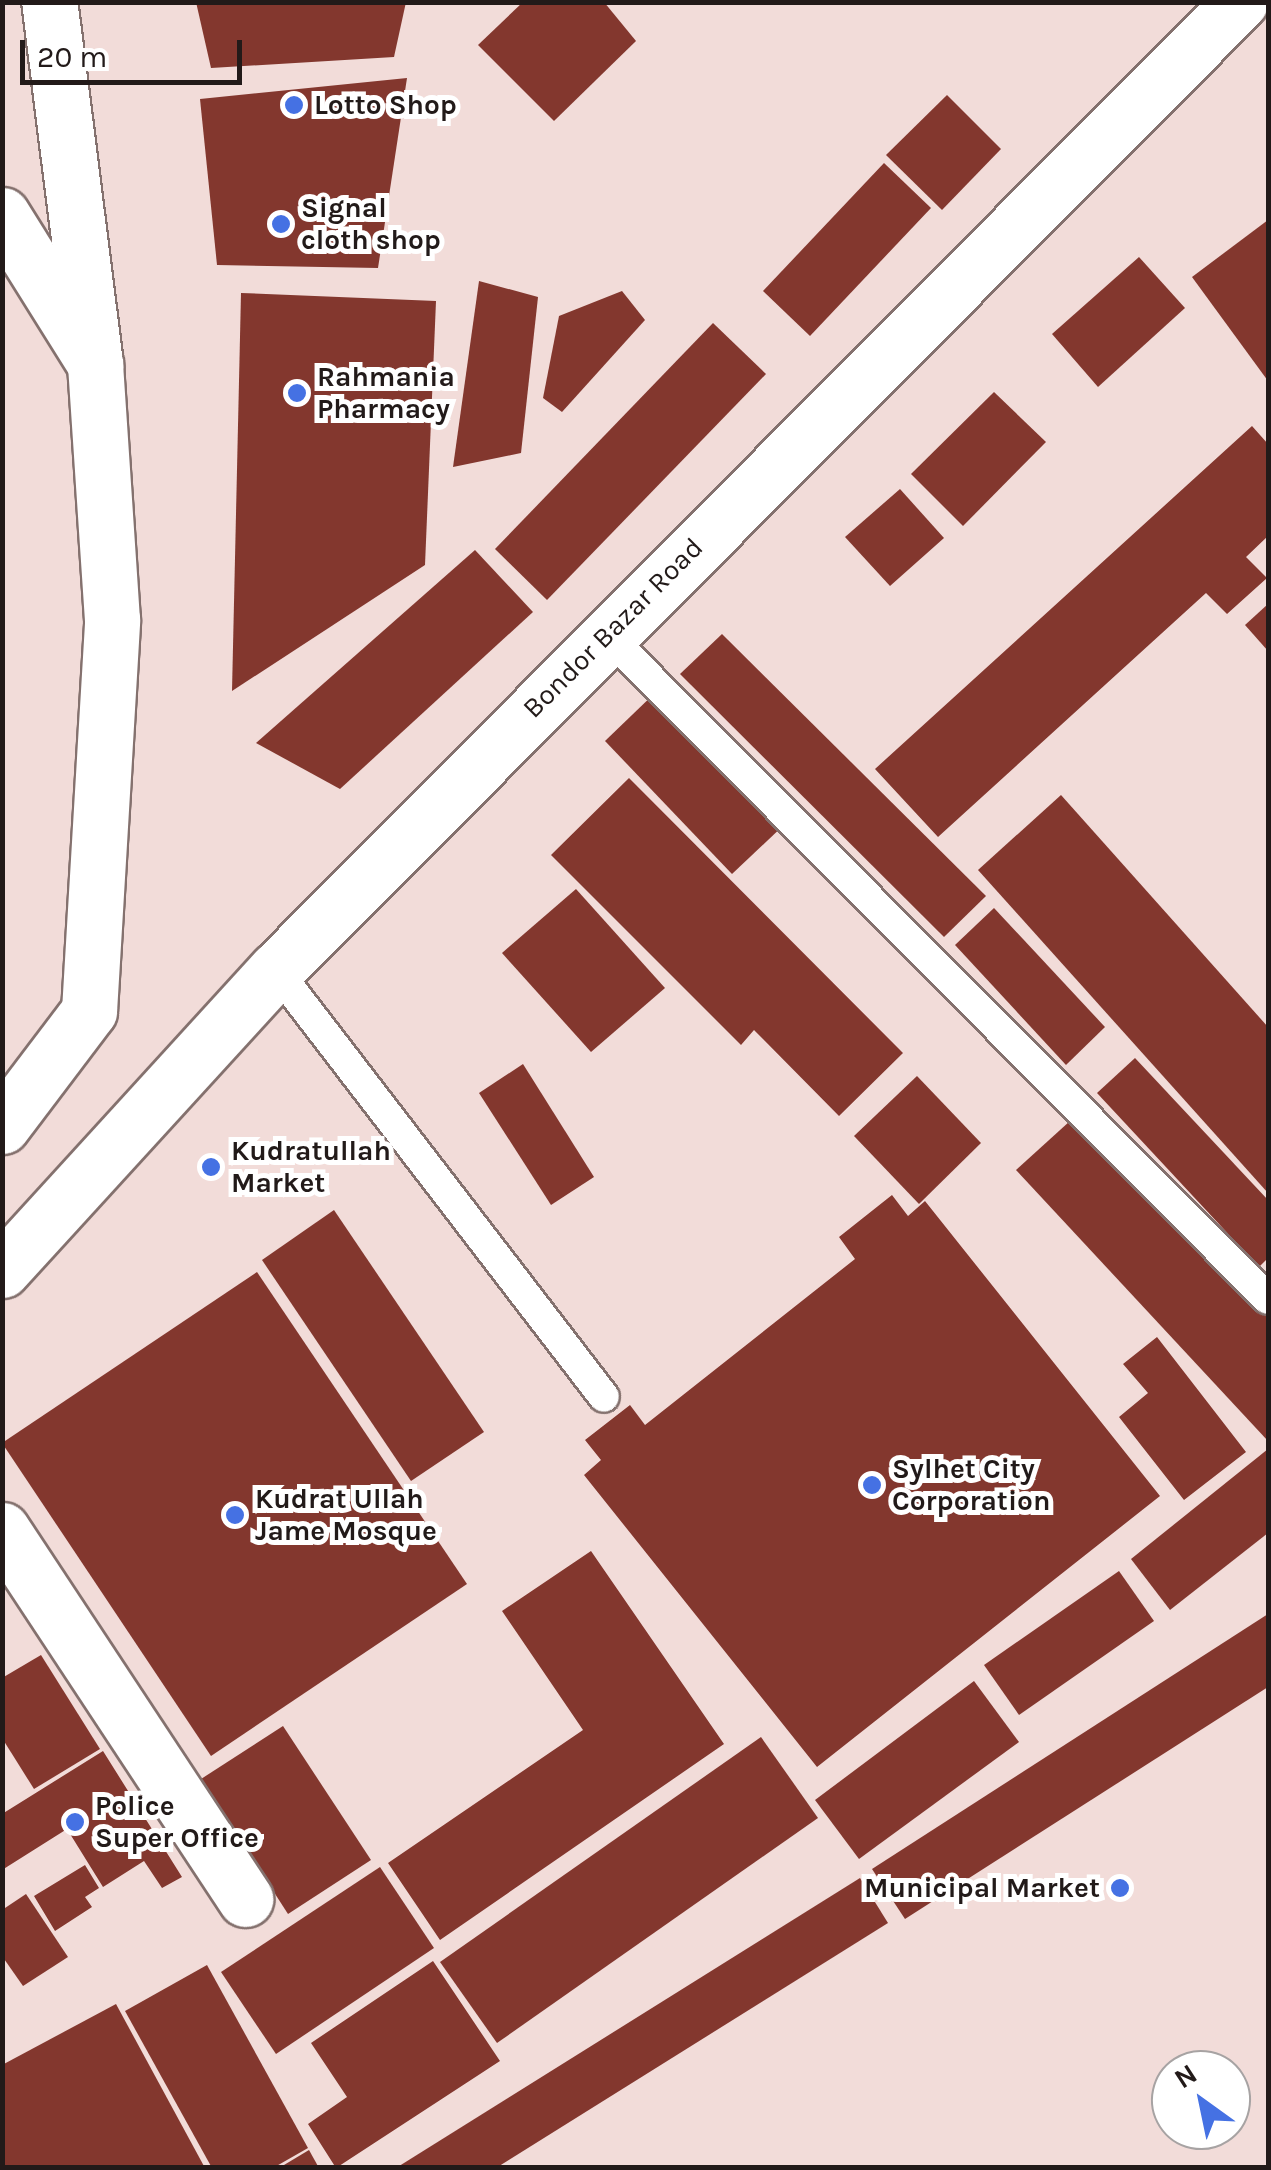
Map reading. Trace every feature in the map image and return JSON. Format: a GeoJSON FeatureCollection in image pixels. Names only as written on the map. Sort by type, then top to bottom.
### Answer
{"type":"FeatureCollection","features":[{"type":"Feature","properties":{"kind":"main road"},"geometry":{"type":"LineString","coordinates":[[2,1126],[89,1010],[112,620],[95,364],[49,2]]}},
{"type":"Feature","properties":{"kind":"main road","name":"Bondor Bazar Road"},"geometry":{"type":"LineString","coordinates":[[2,1270],[276,970],[606,634],[1240,2]]}},
{"type":"Feature","properties":{"kind":"main road"},"geometry":{"type":"LineString","coordinates":[[2,215],[95,364]]}},
{"type":"Feature","properties":{"kind":"main road"},"geometry":{"type":"LineString","coordinates":[[2,1530],[245,1899]]}},
{"type":"Feature","properties":{"kind":"lane"},"geometry":{"type":"LineString","coordinates":[[606,634],[1268,1299]]}},
{"type":"Feature","properties":{"kind":"lane"},"geometry":{"type":"LineString","coordinates":[[276,970],[604,1397]]}},
{"type":"Feature","properties":{"kind":"building"},"geometry":{"type":"Polygon","coordinates":[[[196,2],[406,2],[394,57],[211,68],[196,2]]]}},
{"type":"Feature","properties":{"kind":"building"},"geometry":{"type":"Polygon","coordinates":[[[523,2],[604,2],[636,41],[554,121],[478,45],[523,2]]]}},
{"type":"Feature","properties":{"kind":"building"},"geometry":{"type":"Polygon","coordinates":[[[407,78],[378,268],[217,265],[200,99],[407,78]]]}},
{"type":"Feature","properties":{"kind":"building"},"geometry":{"type":"Polygon","coordinates":[[[947,95],[1001,149],[942,210],[886,155],[947,95]]]}},
{"type":"Feature","properties":{"kind":"building"},"geometry":{"type":"Polygon","coordinates":[[[884,163],[931,208],[810,336],[763,291],[884,163]]]}},
{"type":"Feature","properties":{"kind":"building"},"geometry":{"type":"Polygon","coordinates":[[[1268,220],[1268,381],[1192,277],[1268,220]]]}},
{"type":"Feature","properties":{"kind":"building"},"geometry":{"type":"Polygon","coordinates":[[[1139,257],[1185,308],[1098,387],[1052,334],[1139,257]]]}},
{"type":"Feature","properties":{"kind":"building"},"geometry":{"type":"Polygon","coordinates":[[[479,281],[538,297],[521,453],[453,467],[479,281]]]}},
{"type":"Feature","properties":{"kind":"building"},"geometry":{"type":"Polygon","coordinates":[[[622,291],[645,320],[562,412],[543,398],[559,316],[622,291]]]}},
{"type":"Feature","properties":{"kind":"building"},"geometry":{"type":"Polygon","coordinates":[[[241,293],[436,301],[425,565],[232,691],[241,293]]]}},
{"type":"Feature","properties":{"kind":"building"},"geometry":{"type":"Polygon","coordinates":[[[713,323],[766,374],[547,600],[495,549],[713,323]]]}},
{"type":"Feature","properties":{"kind":"building"},"geometry":{"type":"Polygon","coordinates":[[[994,392],[1046,442],[963,526],[911,474],[994,392]]]}},
{"type":"Feature","properties":{"kind":"building"},"geometry":{"type":"Polygon","coordinates":[[[1252,426],[1268,444],[1268,536],[1246,557],[1267,578],[1227,614],[1206,593],[938,837],[875,769],[1252,426]]]}},
{"type":"Feature","properties":{"kind":"building"},"geometry":{"type":"Polygon","coordinates":[[[900,489],[944,538],[890,586],[845,537],[900,489]]]}},
{"type":"Feature","properties":{"kind":"building"},"geometry":{"type":"Polygon","coordinates":[[[475,550],[533,612],[340,789],[256,743],[475,550]]]}},
{"type":"Feature","properties":{"kind":"building"},"geometry":{"type":"Polygon","coordinates":[[[1268,604],[1268,651],[1245,625],[1268,604]]]}},
{"type":"Feature","properties":{"kind":"building"},"geometry":{"type":"Polygon","coordinates":[[[722,634],[986,896],[944,937],[680,674],[722,634]]]}},
{"type":"Feature","properties":{"kind":"building"},"geometry":{"type":"Polygon","coordinates":[[[659,689],[786,823],[732,874],[605,741],[659,689]]]}},
{"type":"Feature","properties":{"kind":"building"},"geometry":{"type":"Polygon","coordinates":[[[629,778],[903,1053],[839,1116],[754,1030],[741,1045],[551,855],[629,778]]]}},
{"type":"Feature","properties":{"kind":"building"},"geometry":{"type":"Polygon","coordinates":[[[1061,795],[1268,1027],[1268,1193],[978,870],[1061,795]]]}},
{"type":"Feature","properties":{"kind":"building"},"geometry":{"type":"Polygon","coordinates":[[[576,889],[665,988],[591,1052],[502,953],[576,889]]]}},
{"type":"Feature","properties":{"kind":"building"},"geometry":{"type":"Polygon","coordinates":[[[994,908],[1105,1027],[1066,1065],[955,945],[994,908]]]}},
{"type":"Feature","properties":{"kind":"building"},"geometry":{"type":"Polygon","coordinates":[[[1135,1058],[1268,1200],[1268,1258],[1259,1267],[1097,1093],[1135,1058]]]}},
{"type":"Feature","properties":{"kind":"building"},"geometry":{"type":"Polygon","coordinates":[[[523,1064],[594,1177],[551,1205],[479,1093],[523,1064]]]}},
{"type":"Feature","properties":{"kind":"building"},"geometry":{"type":"Polygon","coordinates":[[[917,1076],[981,1143],[919,1204],[854,1136],[917,1076]]]}},
{"type":"Feature","properties":{"kind":"building"},"geometry":{"type":"Polygon","coordinates":[[[1081,1111],[1268,1312],[1268,1441],[1016,1170],[1081,1111]]]}},
{"type":"Feature","properties":{"kind":"building","name":"Sylhet City Corporation"},"geometry":{"type":"Polygon","coordinates":[[[892,1195],[908,1216],[925,1201],[1160,1496],[817,1767],[584,1475],[601,1460],[585,1440],[630,1405],[645,1425],[855,1259],[839,1237],[892,1195]]]}},
{"type":"Feature","properties":{"kind":"building"},"geometry":{"type":"Polygon","coordinates":[[[334,1210],[484,1432],[411,1481],[262,1260],[334,1210]]]}},
{"type":"Feature","properties":{"kind":"building","name":"Kudrat Ullah Jame Mosque"},"geometry":{"type":"Polygon","coordinates":[[[257,1272],[467,1584],[211,1756],[2,1443],[257,1272]]]}},
{"type":"Feature","properties":{"kind":"building"},"geometry":{"type":"Polygon","coordinates":[[[1157,1337],[1246,1452],[1184,1500],[1119,1417],[1148,1393],[1123,1364],[1157,1337]]]}},
{"type":"Feature","properties":{"kind":"building"},"geometry":{"type":"Polygon","coordinates":[[[1268,1449],[1268,1533],[1170,1610],[1131,1559],[1268,1449]]]}},
{"type":"Feature","properties":{"kind":"building"},"geometry":{"type":"Polygon","coordinates":[[[591,1551],[724,1744],[440,1940],[388,1863],[583,1730],[502,1611],[591,1551]]]}},
{"type":"Feature","properties":{"kind":"building"},"geometry":{"type":"Polygon","coordinates":[[[1119,1571],[1154,1621],[1019,1715],[984,1665],[1119,1571]]]}},
{"type":"Feature","properties":{"kind":"building"},"geometry":{"type":"Polygon","coordinates":[[[1268,1614],[1268,1687],[905,1919],[872,1869],[1268,1614]]]}},
{"type":"Feature","properties":{"kind":"building"},"geometry":{"type":"Polygon","coordinates":[[[41,1655],[100,1749],[34,1789],[2,1738],[2,1678],[41,1655]]]}},
{"type":"Feature","properties":{"kind":"building"},"geometry":{"type":"Polygon","coordinates":[[[974,1681],[1019,1742],[859,1859],[815,1800],[974,1681]]]}},
{"type":"Feature","properties":{"kind":"building"},"geometry":{"type":"Polygon","coordinates":[[[283,1726],[371,1860],[288,1914],[201,1779],[283,1726]]]}},
{"type":"Feature","properties":{"kind":"building"},"geometry":{"type":"Polygon","coordinates":[[[761,1737],[818,1818],[497,2043],[440,1962],[761,1737]]]}},
{"type":"Feature","properties":{"kind":"building","name":"Police Super Office"},"geometry":{"type":"Polygon","coordinates":[[[103,1751],[182,1877],[162,1888],[144,1861],[103,1887],[67,1829],[2,1870],[2,1814],[103,1751]]]}},
{"type":"Feature","properties":{"kind":"building"},"geometry":{"type":"Polygon","coordinates":[[[85,1865],[99,1888],[85,1897],[92,1907],[55,1931],[34,1896],[85,1865]]]}},
{"type":"Feature","properties":{"kind":"building"},"geometry":{"type":"Polygon","coordinates":[[[380,1867],[434,1948],[276,2054],[221,1972],[380,1867]]]}},
{"type":"Feature","properties":{"kind":"building"},"geometry":{"type":"Polygon","coordinates":[[[860,1878],[888,1923],[496,2168],[396,2168],[860,1878]]]}},
{"type":"Feature","properties":{"kind":"building"},"geometry":{"type":"Polygon","coordinates":[[[26,1894],[68,1957],[23,1986],[2,1956],[2,1910],[26,1894]]]}},
{"type":"Feature","properties":{"kind":"building"},"geometry":{"type":"Polygon","coordinates":[[[433,1961],[500,2061],[336,2168],[308,2124],[347,2097],[311,2043],[433,1961]]]}},
{"type":"Feature","properties":{"kind":"building"},"geometry":{"type":"Polygon","coordinates":[[[207,1965],[308,2148],[273,2168],[212,2168],[125,2011],[207,1965]]]}},
{"type":"Feature","properties":{"kind":"building"},"geometry":{"type":"Polygon","coordinates":[[[116,2004],[205,2168],[2,2168],[2,2065],[116,2004]]]}},
{"type":"Feature","properties":{"kind":"building"},"geometry":{"type":"Polygon","coordinates":[[[309,2150],[319,2168],[279,2168],[309,2150]]]}},
{"type":"Feature","properties":{"kind":"place","name":"Lotto Shop"},"geometry":{"type":"Point","coordinates":[294,105]}},
{"type":"Feature","properties":{"kind":"place","name":"Signal cloth shop"},"geometry":{"type":"Point","coordinates":[281,224]}},
{"type":"Feature","properties":{"kind":"place","name":"Rahmania Pharmacy"},"geometry":{"type":"Point","coordinates":[297,393]}},
{"type":"Feature","properties":{"kind":"place","name":"Kudratullah Market"},"geometry":{"type":"Point","coordinates":[211,1167]}},
{"type":"Feature","properties":{"kind":"place","name":"Sylhet City Corporation"},"geometry":{"type":"Point","coordinates":[872,1485]}},
{"type":"Feature","properties":{"kind":"place","name":"Kudrat Ullah Jame Mosque"},"geometry":{"type":"Point","coordinates":[235,1515]}},
{"type":"Feature","properties":{"kind":"place","name":"Police Super Office"},"geometry":{"type":"Point","coordinates":[75,1822]}},
{"type":"Feature","properties":{"kind":"place","name":"Municipal Market"},"geometry":{"type":"Point","coordinates":[1120,1888]}}]}
